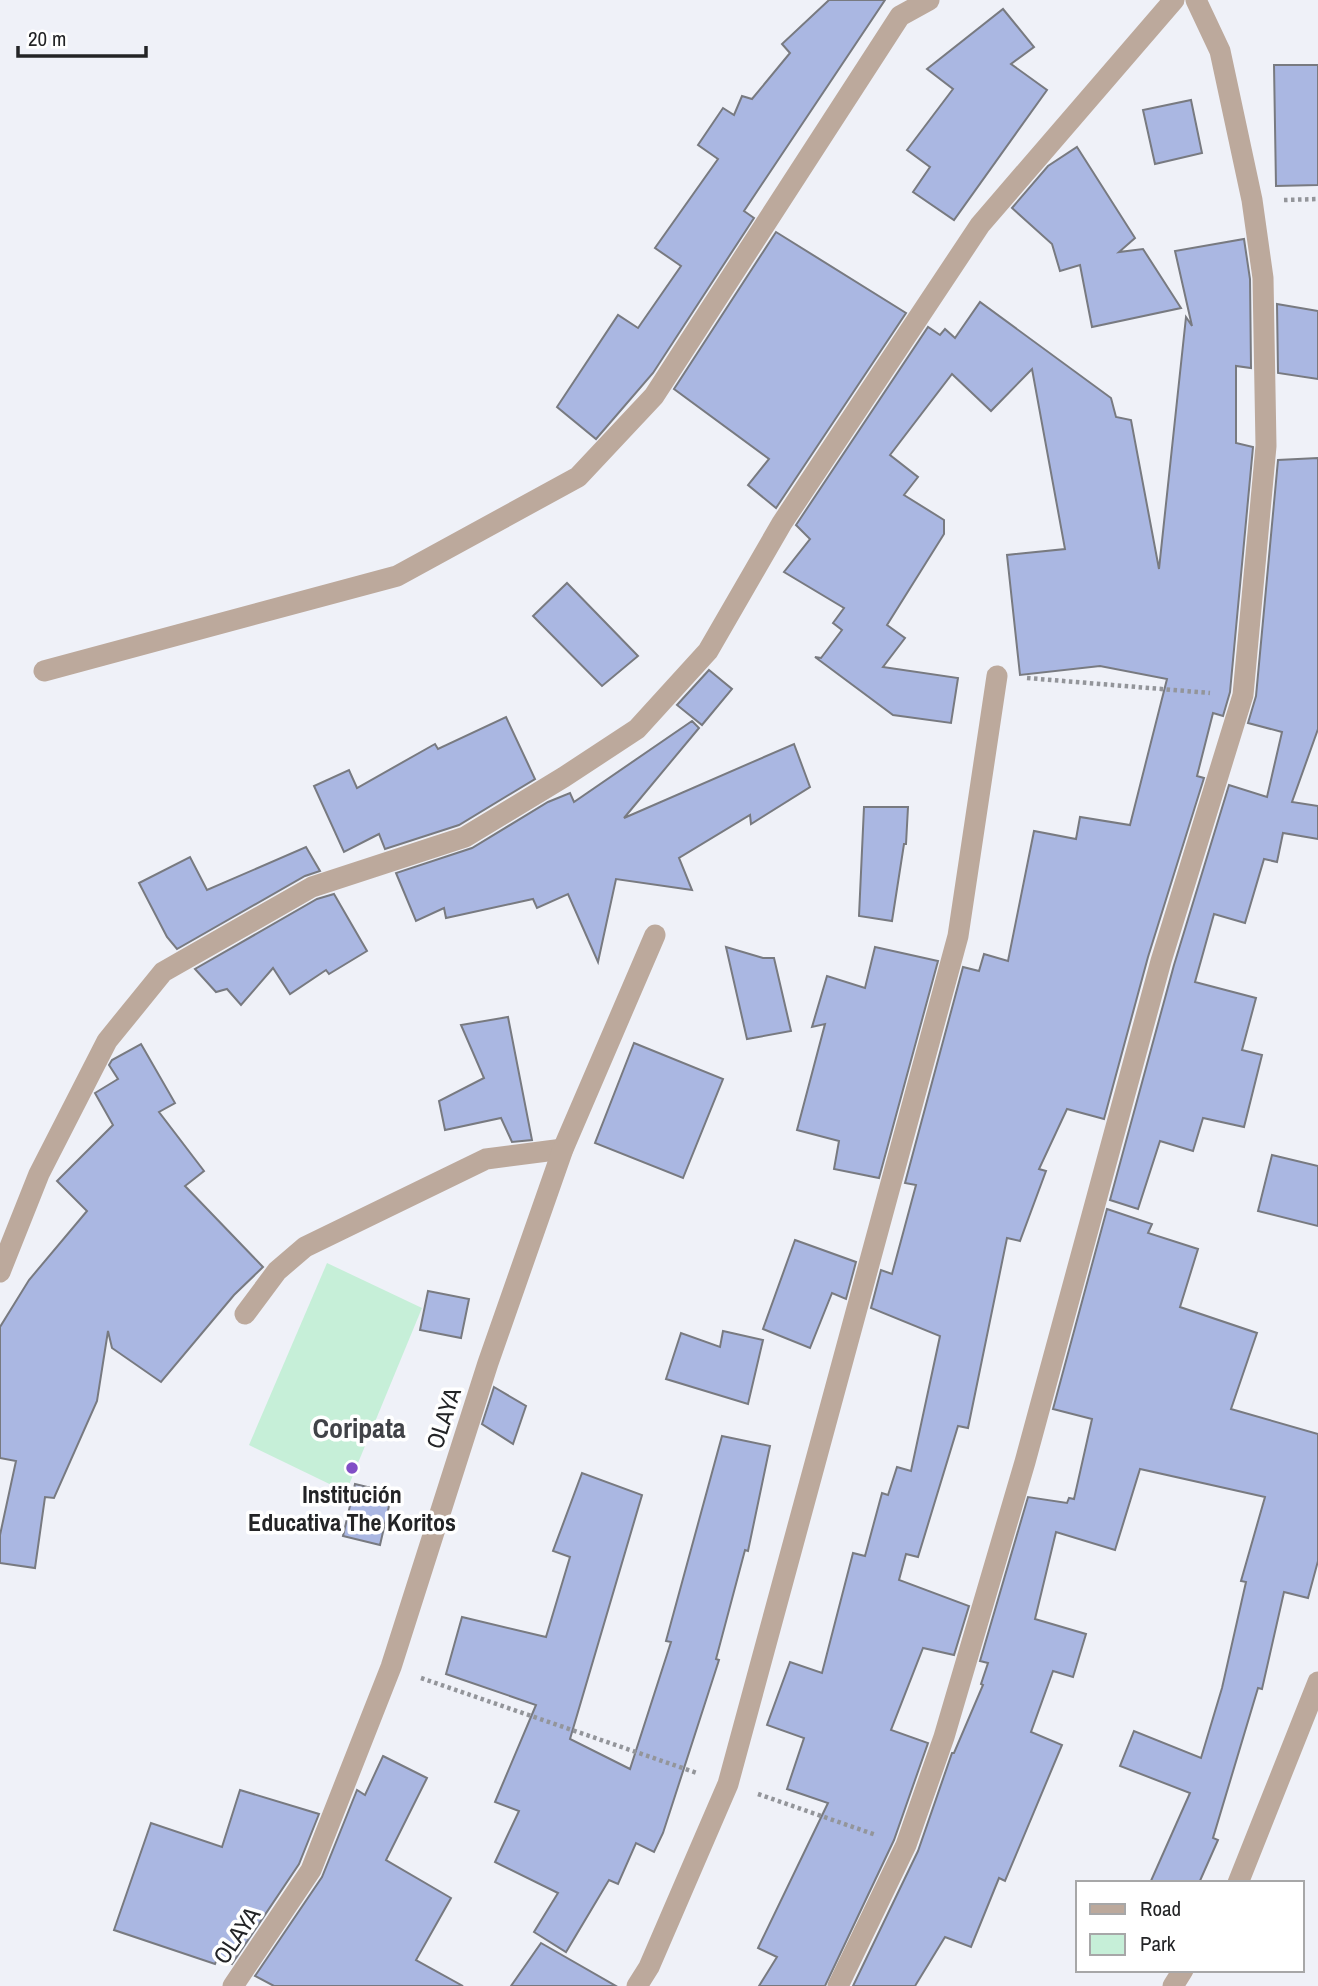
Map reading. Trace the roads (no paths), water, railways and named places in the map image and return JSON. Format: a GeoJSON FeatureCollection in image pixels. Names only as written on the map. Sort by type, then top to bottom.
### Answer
{"type":"FeatureCollection","features":[{"type":"Feature","properties":{"kind":"street"},"geometry":{"type":"LineString","coordinates":[[44,671],[397,576],[578,477],[654,396],[900,16],[929,0]]}},
{"type":"Feature","properties":{"kind":"street"},"geometry":{"type":"LineString","coordinates":[[0,1272],[40,1174],[107,1041],[163,972],[312,887],[465,837],[637,729],[708,651],[782,523],[981,225],[1174,0]]}},
{"type":"Feature","properties":{"kind":"street"},"geometry":{"type":"LineString","coordinates":[[838,1986],[906,1845],[944,1737],[1028,1448],[1161,961],[1242,695],[1266,446],[1263,278],[1252,200],[1220,51],[1196,0]]}},
{"type":"Feature","properties":{"kind":"street"},"geometry":{"type":"LineString","coordinates":[[637,1986],[649,1966],[727,1784],[958,936],[997,676]]}},
{"type":"Feature","properties":{"kind":"street","name":"OLAYA"},"geometry":{"type":"LineString","coordinates":[[233,1986],[311,1870],[391,1667],[488,1363],[562,1149],[655,935]]}},
{"type":"Feature","properties":{"kind":"street"},"geometry":{"type":"LineString","coordinates":[[245,1314],[278,1271],[305,1247],[486,1159],[562,1149]]}},
{"type":"Feature","properties":{"kind":"street"},"geometry":{"type":"LineString","coordinates":[[1239,1881],[1318,1682]]}},
{"type":"Feature","properties":{"kind":"place","name":"Institución Educativa The Koritos"},"geometry":{"type":"Point","coordinates":[352,1468]}},
{"type":"Feature","properties":{"kind":"district","name":"Coripata"},"geometry":{"type":"Point","coordinates":[359,1428]}}]}
